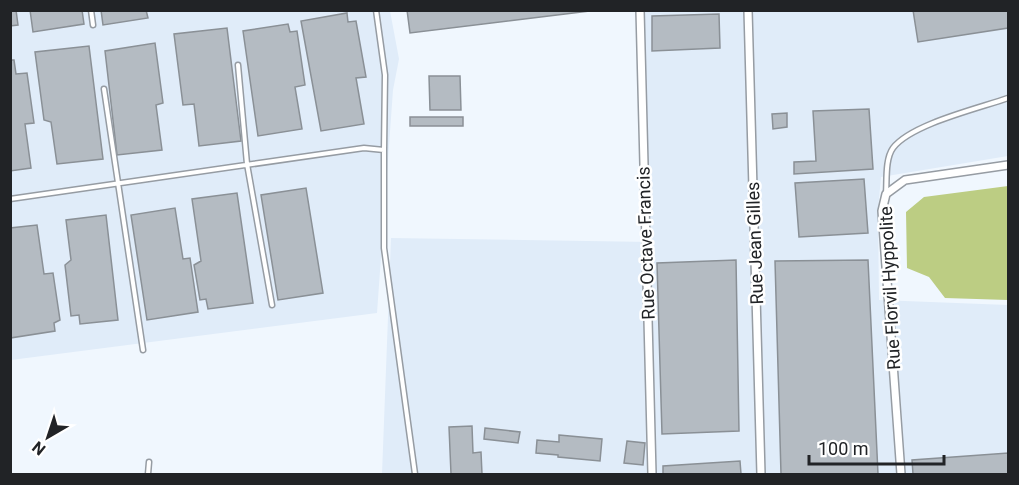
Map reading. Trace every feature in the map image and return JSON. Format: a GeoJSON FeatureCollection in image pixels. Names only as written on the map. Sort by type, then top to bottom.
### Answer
{"type":"FeatureCollection","features":[{"type":"Feature","properties":{"kind":"street","name":"Rue Octave Francis"},"geometry":{"type":"LineString","coordinates":[[639,10],[652,474]]}},
{"type":"Feature","properties":{"kind":"street","name":"Rue Jean Gilles"},"geometry":{"type":"LineString","coordinates":[[748,10],[761,474]]}},
{"type":"Feature","properties":{"kind":"street","name":"Rue Florvil Hyppolite"},"geometry":{"type":"LineString","coordinates":[[902,474],[882,211],[886,194],[904,180],[1008,165]]}},
{"type":"Feature","properties":{"kind":"lane"},"geometry":{"type":"LineString","coordinates":[[91,10],[93,25]]}},
{"type":"Feature","properties":{"kind":"lane"},"geometry":{"type":"LineString","coordinates":[[376,10],[386,75],[385,258],[415,474]]}},
{"type":"Feature","properties":{"kind":"lane"},"geometry":{"type":"LineString","coordinates":[[238,65],[247,164],[272,305]]}},
{"type":"Feature","properties":{"kind":"lane"},"geometry":{"type":"LineString","coordinates":[[104,89],[143,350]]}},
{"type":"Feature","properties":{"kind":"lane"},"geometry":{"type":"LineString","coordinates":[[886,194],[888,164],[892,148],[910,133],[1008,98]]}},
{"type":"Feature","properties":{"kind":"lane"},"geometry":{"type":"LineString","coordinates":[[10,199],[364,148],[384,150]]}},
{"type":"Feature","properties":{"kind":"lane"},"geometry":{"type":"LineString","coordinates":[[147,474],[150,462]]}},
{"type":"Feature","properties":{"kind":"shaded area"},"geometry":{"type":"Polygon","coordinates":[[[11,11],[390,11],[399,59],[393,90],[377,313],[11,360],[11,11]]]}},
{"type":"Feature","properties":{"kind":"shaded area"},"geometry":{"type":"Polygon","coordinates":[[[643,11],[1008,11],[1008,156],[881,177],[878,210],[879,300],[1008,305],[1008,474],[382,474],[391,238],[651,242],[643,11]]]}},
{"type":"Feature","properties":{"kind":"green space"},"geometry":{"type":"Polygon","coordinates":[[[1008,186],[1008,300],[945,298],[929,277],[907,268],[906,212],[924,197],[1008,186]]]}},
{"type":"Feature","properties":{"kind":"building"},"geometry":{"type":"Polygon","coordinates":[[[10,10],[16,10],[18,25],[10,26],[10,10]]]}},
{"type":"Feature","properties":{"kind":"building"},"geometry":{"type":"Polygon","coordinates":[[[30,10],[82,10],[84,24],[33,32],[30,10]]]}},
{"type":"Feature","properties":{"kind":"building"},"geometry":{"type":"Polygon","coordinates":[[[101,10],[146,10],[148,18],[103,25],[101,10]]]}},
{"type":"Feature","properties":{"kind":"building"},"geometry":{"type":"Polygon","coordinates":[[[407,10],[598,10],[410,33],[407,10]]]}},
{"type":"Feature","properties":{"kind":"building"},"geometry":{"type":"Polygon","coordinates":[[[913,10],[1008,10],[1008,28],[918,42],[913,10]]]}},
{"type":"Feature","properties":{"kind":"building"},"geometry":{"type":"Polygon","coordinates":[[[347,13],[348,22],[356,21],[366,77],[356,78],[364,124],[321,131],[301,21],[347,13]]]}},
{"type":"Feature","properties":{"kind":"building"},"geometry":{"type":"Polygon","coordinates":[[[719,14],[720,48],[652,51],[652,16],[719,14]]]}},
{"type":"Feature","properties":{"kind":"building"},"geometry":{"type":"Polygon","coordinates":[[[288,24],[290,32],[297,31],[305,85],[295,87],[302,129],[258,136],[243,31],[288,24]]]}},
{"type":"Feature","properties":{"kind":"building"},"geometry":{"type":"Polygon","coordinates":[[[227,28],[241,141],[199,146],[194,104],[183,105],[174,34],[227,28]]]}},
{"type":"Feature","properties":{"kind":"building"},"geometry":{"type":"Polygon","coordinates":[[[155,43],[163,103],[156,105],[162,150],[117,155],[105,51],[155,43]]]}},
{"type":"Feature","properties":{"kind":"building"},"geometry":{"type":"Polygon","coordinates":[[[89,46],[103,159],[57,164],[51,122],[44,120],[35,52],[89,46]]]}},
{"type":"Feature","properties":{"kind":"building"},"geometry":{"type":"Polygon","coordinates":[[[10,60],[14,60],[16,74],[27,73],[34,123],[25,124],[31,168],[10,171],[10,60]]]}},
{"type":"Feature","properties":{"kind":"building"},"geometry":{"type":"Polygon","coordinates":[[[429,76],[460,76],[461,110],[430,110],[429,76]]]}},
{"type":"Feature","properties":{"kind":"building"},"geometry":{"type":"Polygon","coordinates":[[[869,109],[873,169],[794,174],[794,162],[816,161],[813,111],[869,109]]]}},
{"type":"Feature","properties":{"kind":"building"},"geometry":{"type":"Polygon","coordinates":[[[787,113],[787,127],[773,129],[772,114],[787,113]]]}},
{"type":"Feature","properties":{"kind":"building"},"geometry":{"type":"Polygon","coordinates":[[[410,117],[463,117],[463,126],[410,126],[410,117]]]}},
{"type":"Feature","properties":{"kind":"building"},"geometry":{"type":"Polygon","coordinates":[[[864,179],[868,233],[799,237],[795,183],[864,179]]]}},
{"type":"Feature","properties":{"kind":"building"},"geometry":{"type":"Polygon","coordinates":[[[306,188],[323,293],[278,300],[261,195],[306,188]]]}},
{"type":"Feature","properties":{"kind":"building"},"geometry":{"type":"Polygon","coordinates":[[[237,193],[253,303],[208,309],[206,299],[200,300],[194,265],[201,261],[192,199],[237,193]]]}},
{"type":"Feature","properties":{"kind":"building"},"geometry":{"type":"Polygon","coordinates":[[[175,208],[183,259],[190,258],[198,312],[147,320],[131,215],[175,208]]]}},
{"type":"Feature","properties":{"kind":"building"},"geometry":{"type":"Polygon","coordinates":[[[106,215],[118,320],[80,324],[79,315],[71,316],[65,265],[71,260],[66,220],[106,215]]]}},
{"type":"Feature","properties":{"kind":"building"},"geometry":{"type":"Polygon","coordinates":[[[37,225],[44,274],[53,273],[60,320],[54,323],[55,331],[10,338],[10,228],[37,225]]]}},
{"type":"Feature","properties":{"kind":"building"},"geometry":{"type":"Polygon","coordinates":[[[736,260],[739,431],[662,434],[657,263],[736,260]]]}},
{"type":"Feature","properties":{"kind":"building"},"geometry":{"type":"Polygon","coordinates":[[[868,260],[878,474],[781,474],[775,261],[868,260]]]}},
{"type":"Feature","properties":{"kind":"building"},"geometry":{"type":"Polygon","coordinates":[[[472,426],[473,453],[481,452],[482,474],[451,474],[449,427],[472,426]]]}},
{"type":"Feature","properties":{"kind":"building"},"geometry":{"type":"Polygon","coordinates":[[[485,428],[520,432],[518,443],[484,439],[485,428]]]}},
{"type":"Feature","properties":{"kind":"building"},"geometry":{"type":"Polygon","coordinates":[[[559,435],[602,439],[600,461],[536,453],[537,440],[559,442],[559,435]]]}},
{"type":"Feature","properties":{"kind":"building"},"geometry":{"type":"Polygon","coordinates":[[[627,441],[645,443],[643,465],[624,463],[627,441]]]}},
{"type":"Feature","properties":{"kind":"building"},"geometry":{"type":"Polygon","coordinates":[[[1008,453],[1008,474],[913,474],[912,460],[1008,453]]]}},
{"type":"Feature","properties":{"kind":"building"},"geometry":{"type":"Polygon","coordinates":[[[740,461],[741,474],[663,474],[663,466],[740,461]]]}}]}
